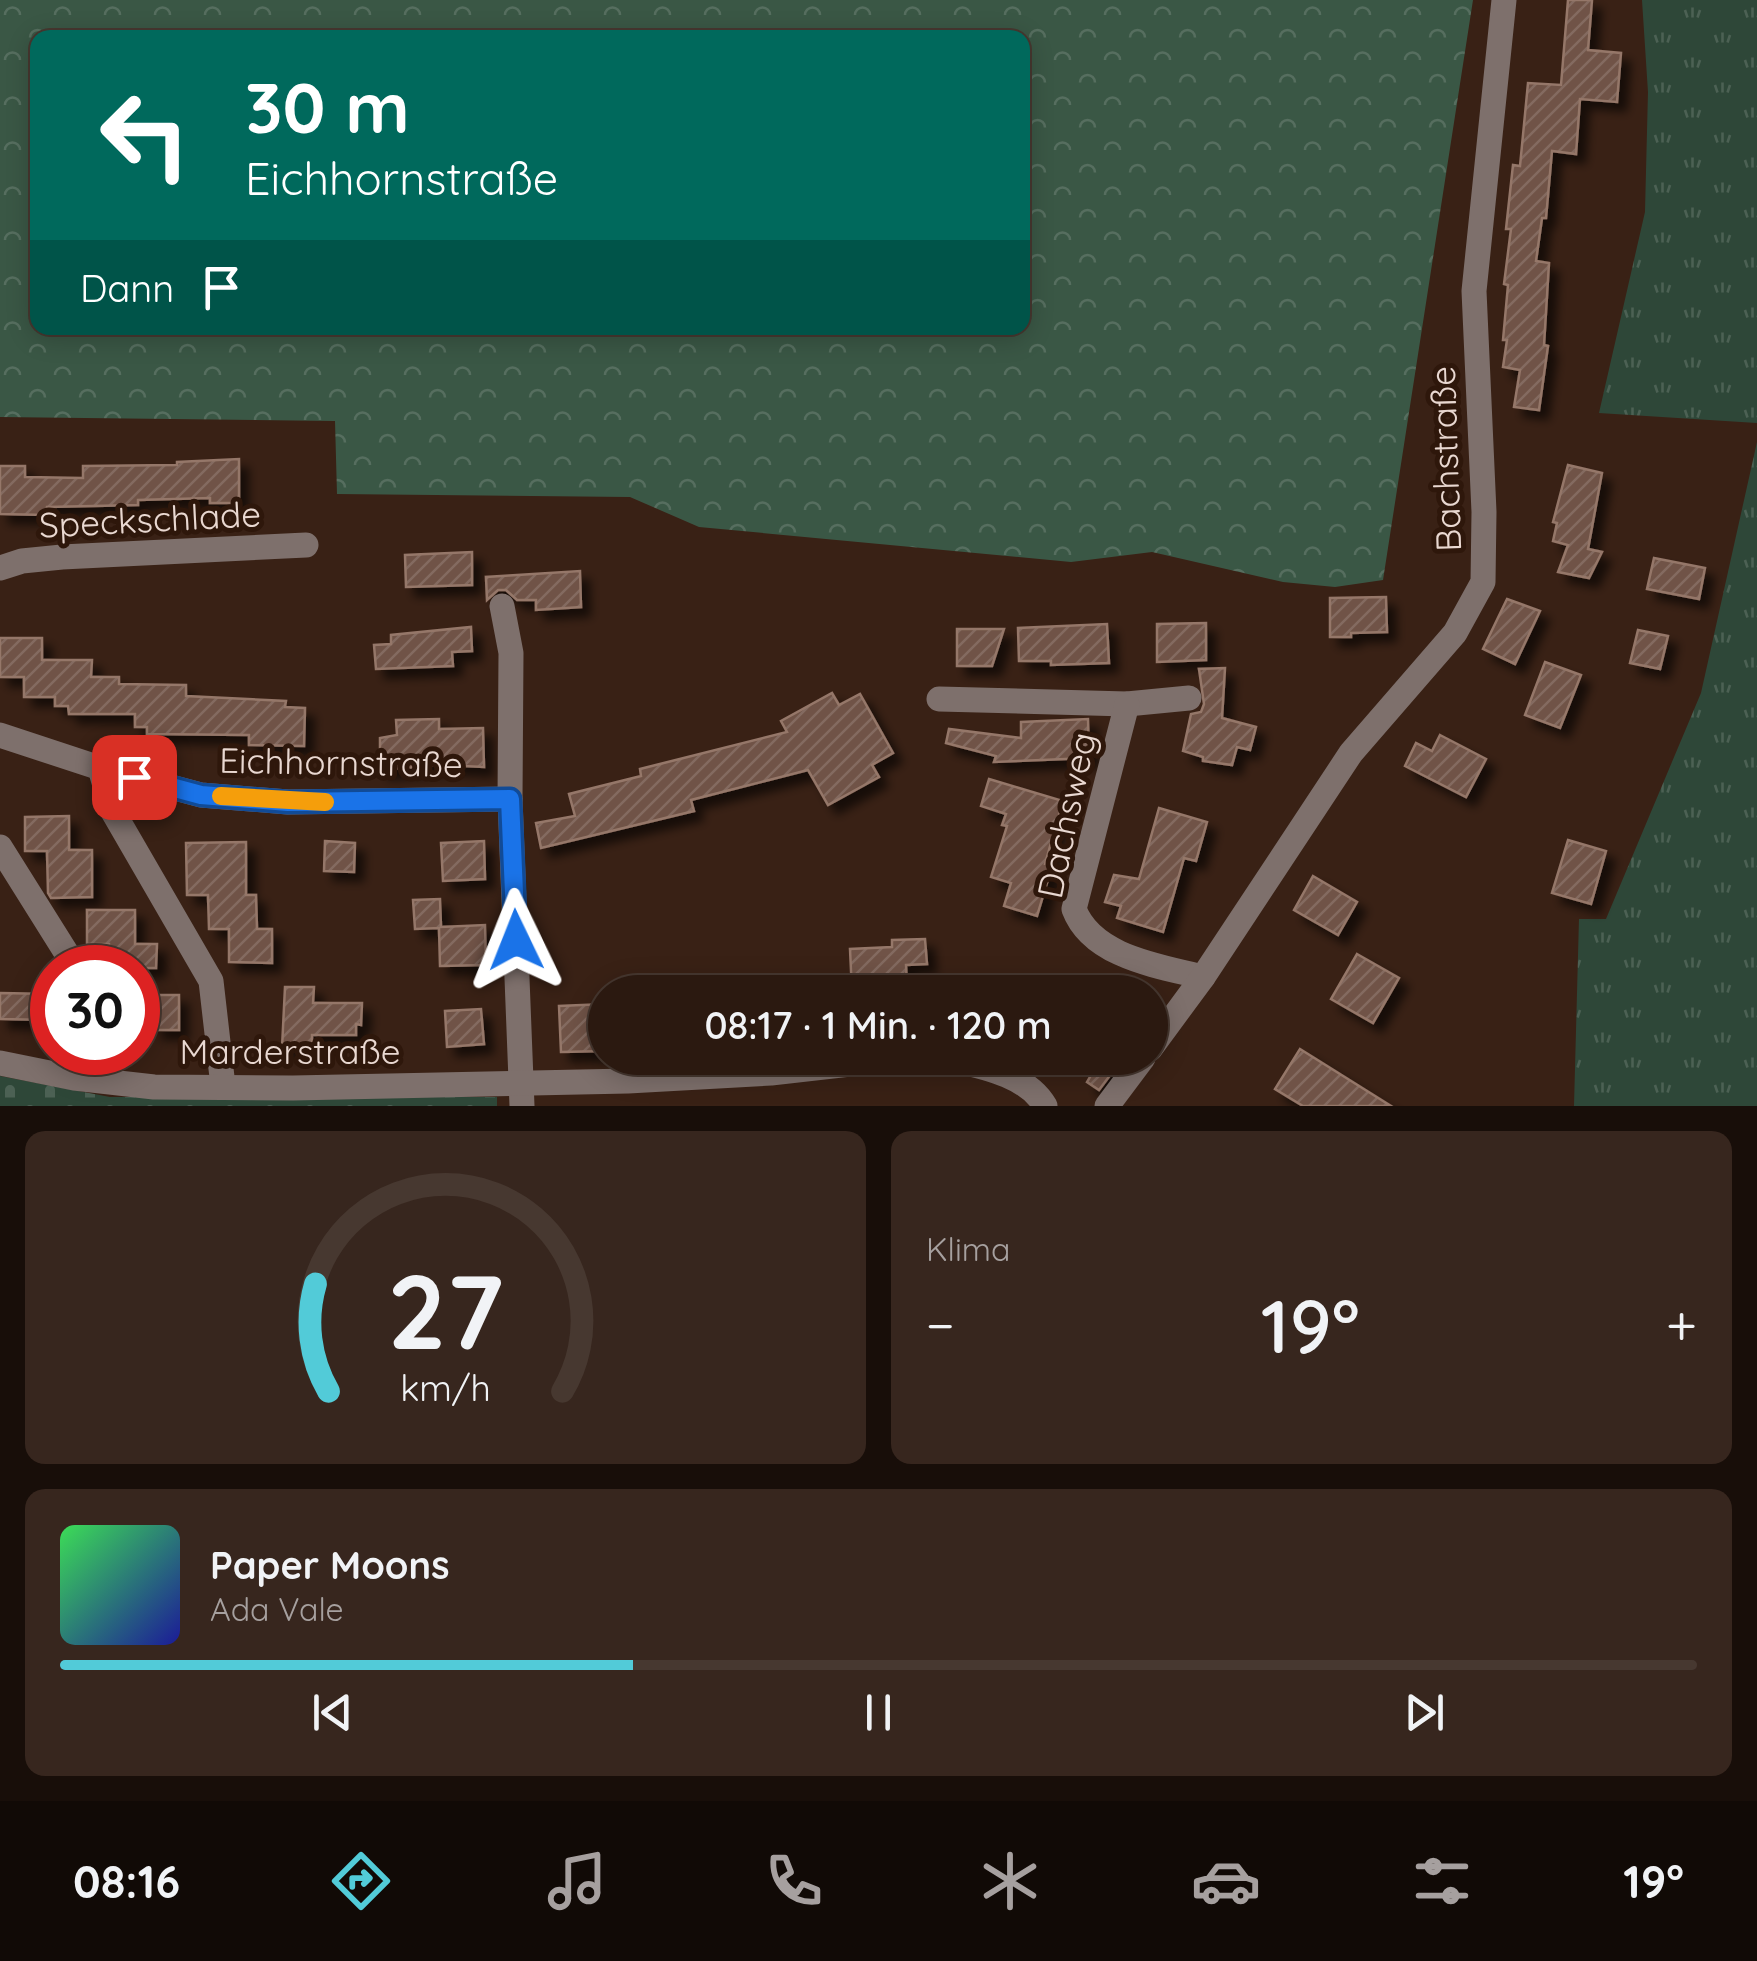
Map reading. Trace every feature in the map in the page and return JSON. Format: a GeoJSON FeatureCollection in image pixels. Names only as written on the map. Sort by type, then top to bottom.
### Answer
{"type":"FeatureCollection","features":[{"type":"Feature","properties":{"kind":"street","name":"Bachstraße"},"geometry":{"type":"LineString","coordinates":[[1168,1024],[1351,753],[1455,633],[1484,582],[1474,291],[1504,0]]}},
{"type":"Feature","properties":{"kind":"street","name":"Speckschlade"},"geometry":{"type":"LineString","coordinates":[[0,568],[22,561],[62,557],[306,545]]}},
{"type":"Feature","properties":{"kind":"street"},"geometry":{"type":"LineString","coordinates":[[502,606],[511,653],[510,799],[522,1094]]}},
{"type":"Feature","properties":{"kind":"street","name":"Dachsweg"},"geometry":{"type":"LineString","coordinates":[[939,699],[1126,704],[1189,698]]}},
{"type":"Feature","properties":{"kind":"street","name":"Dachsweg"},"geometry":{"type":"LineString","coordinates":[[1126,704],[1074,909],[1081,928],[1130,958],[1203,977]]}},
{"type":"Feature","properties":{"kind":"street","name":"Eichhornstraße"},"geometry":{"type":"LineString","coordinates":[[0,735],[100,768],[201,795],[288,802],[510,799]]}},
{"type":"Feature","properties":{"kind":"street"},"geometry":{"type":"LineString","coordinates":[[100,768],[112,810],[212,981],[223,1086]]}},
{"type":"Feature","properties":{"kind":"street"},"geometry":{"type":"LineString","coordinates":[[0,847],[61,945]]}},
{"type":"Feature","properties":{"kind":"street","name":"Marderstraße"},"geometry":{"type":"LineString","coordinates":[[0,1064],[30,1064]]}},
{"type":"Feature","properties":{"kind":"street","name":"Marderstraße"},"geometry":{"type":"LineString","coordinates":[[111,1075],[154,1087],[522,1094],[707,1075]]}},
{"type":"Feature","properties":{"kind":"street"},"geometry":{"type":"LineString","coordinates":[[1002,1075],[1036,1090],[1045,1106]]}},
{"type":"Feature","properties":{"kind":"street"},"geometry":{"type":"LineString","coordinates":[[1107,1106],[1130,1075]]}},
{"type":"Feature","properties":{"kind":"green space"},"geometry":{"type":"Polygon","coordinates":[[[0,0],[1473,0],[1383,580],[1335,587],[1283,582],[1152,552],[1071,562],[699,527],[630,497],[337,494],[335,421],[0,417],[0,0]]]}},
{"type":"Feature","properties":{"kind":"green space"},"geometry":{"type":"Polygon","coordinates":[[[1642,0],[1757,0],[1757,423],[1599,413],[1645,212],[1648,92],[1642,0]]]}},
{"type":"Feature","properties":{"kind":"green space"},"geometry":{"type":"Polygon","coordinates":[[[1757,442],[1757,1106],[1574,1106],[1579,919],[1606,919],[1701,693],[1757,442]]]}},
{"type":"Feature","properties":{"kind":"green space"},"geometry":{"type":"Polygon","coordinates":[[[0,1076],[110,1097],[497,1097],[497,1106],[0,1106],[0,1076]]]}},
{"type":"Feature","properties":{"kind":"building"},"geometry":{"type":"Polygon","coordinates":[[[1568,0],[1592,0],[1588,50],[1621,53],[1617,102],[1580,99],[1576,154],[1552,151],[1546,218],[1542,218],[1536,261],[1549,263],[1544,345],[1548,346],[1539,410],[1514,407],[1520,370],[1503,367],[1508,285],[1504,284],[1511,229],[1506,229],[1513,165],[1520,166],[1528,83],[1561,85],[1568,0]]]}},
{"type":"Feature","properties":{"kind":"building"},"geometry":{"type":"Polygon","coordinates":[[[239,459],[239,503],[210,503],[210,498],[138,500],[138,505],[47,507],[47,515],[0,514],[0,466],[25,466],[25,477],[83,478],[83,466],[177,465],[239,459]]]}},
{"type":"Feature","properties":{"kind":"building"},"geometry":{"type":"Polygon","coordinates":[[[1568,465],[1602,473],[1588,549],[1602,552],[1589,578],[1558,572],[1568,545],[1553,541],[1557,523],[1553,522],[1568,465]]]}},
{"type":"Feature","properties":{"kind":"building"},"geometry":{"type":"Polygon","coordinates":[[[472,552],[472,585],[406,587],[405,555],[472,552]]]}},
{"type":"Feature","properties":{"kind":"building"},"geometry":{"type":"Polygon","coordinates":[[[1654,558],[1705,568],[1699,599],[1647,589],[1654,558]]]}},
{"type":"Feature","properties":{"kind":"building"},"geometry":{"type":"Polygon","coordinates":[[[580,571],[581,607],[536,610],[536,600],[517,600],[506,590],[498,590],[487,600],[486,577],[580,571]]]}},
{"type":"Feature","properties":{"kind":"building"},"geometry":{"type":"Polygon","coordinates":[[[1386,597],[1387,632],[1330,637],[1330,598],[1386,597]]]}},
{"type":"Feature","properties":{"kind":"building"},"geometry":{"type":"Polygon","coordinates":[[[1507,599],[1540,611],[1515,664],[1483,649],[1507,599]]]}},
{"type":"Feature","properties":{"kind":"building"},"geometry":{"type":"Polygon","coordinates":[[[1206,623],[1206,660],[1157,662],[1157,624],[1206,623]]]}},
{"type":"Feature","properties":{"kind":"building"},"geometry":{"type":"Polygon","coordinates":[[[1107,624],[1109,663],[1051,665],[1051,661],[1019,661],[1018,628],[1107,624]]]}},
{"type":"Feature","properties":{"kind":"building"},"geometry":{"type":"Polygon","coordinates":[[[471,627],[472,651],[452,652],[453,666],[376,669],[374,645],[391,644],[391,635],[471,627]]]}},
{"type":"Feature","properties":{"kind":"building"},"geometry":{"type":"Polygon","coordinates":[[[957,629],[1004,629],[992,666],[957,666],[957,629]]]}},
{"type":"Feature","properties":{"kind":"building"},"geometry":{"type":"Polygon","coordinates":[[[1638,630],[1668,636],[1660,669],[1630,663],[1638,630]]]}},
{"type":"Feature","properties":{"kind":"building"},"geometry":{"type":"Polygon","coordinates":[[[0,638],[42,638],[42,660],[92,660],[91,677],[119,677],[119,684],[186,685],[186,696],[286,701],[285,707],[305,708],[304,746],[249,745],[249,735],[147,734],[147,727],[135,727],[135,714],[69,714],[68,706],[55,706],[55,697],[24,697],[24,677],[0,677],[0,638]]]}},
{"type":"Feature","properties":{"kind":"building"},"geometry":{"type":"Polygon","coordinates":[[[1545,662],[1581,675],[1560,728],[1525,715],[1545,662]]]}},
{"type":"Feature","properties":{"kind":"building"},"geometry":{"type":"Polygon","coordinates":[[[1225,668],[1222,718],[1256,727],[1250,750],[1237,747],[1232,765],[1203,761],[1203,757],[1183,751],[1191,714],[1201,712],[1204,704],[1199,669],[1225,668]]]}},
{"type":"Feature","properties":{"kind":"building"},"geometry":{"type":"Polygon","coordinates":[[[832,693],[839,705],[860,694],[893,753],[872,765],[879,777],[828,805],[808,770],[691,800],[694,811],[541,848],[536,823],[575,816],[569,794],[641,776],[640,769],[787,732],[781,721],[832,693]]]}},
{"type":"Feature","properties":{"kind":"building"},"geometry":{"type":"Polygon","coordinates":[[[439,719],[439,729],[483,728],[484,767],[441,765],[380,770],[380,738],[397,735],[396,720],[439,719]]]}},
{"type":"Feature","properties":{"kind":"building"},"geometry":{"type":"Polygon","coordinates":[[[1088,719],[1089,758],[994,762],[996,756],[946,743],[949,729],[1021,738],[1021,722],[1088,719]]]}},
{"type":"Feature","properties":{"kind":"building"},"geometry":{"type":"Polygon","coordinates":[[[1440,735],[1486,759],[1466,797],[1405,766],[1416,743],[1432,751],[1440,735]]]}},
{"type":"Feature","properties":{"kind":"building"},"geometry":{"type":"Polygon","coordinates":[[[989,779],[1063,801],[1045,864],[1052,866],[1037,916],[1004,906],[1011,883],[991,877],[1007,826],[1002,825],[1006,814],[981,806],[989,779]]]}},
{"type":"Feature","properties":{"kind":"building"},"geometry":{"type":"Polygon","coordinates":[[[1159,808],[1207,822],[1196,861],[1184,858],[1163,932],[1117,918],[1121,906],[1105,902],[1114,875],[1139,879],[1159,808]]]}},
{"type":"Feature","properties":{"kind":"building"},"geometry":{"type":"Polygon","coordinates":[[[69,816],[69,850],[92,850],[92,897],[51,898],[47,851],[25,851],[25,817],[69,816]]]}},
{"type":"Feature","properties":{"kind":"building"},"geometry":{"type":"Polygon","coordinates":[[[1568,840],[1606,851],[1591,904],[1552,893],[1568,840]]]}},
{"type":"Feature","properties":{"kind":"building"},"geometry":{"type":"Polygon","coordinates":[[[325,841],[355,843],[354,872],[324,871],[325,841]]]}},
{"type":"Feature","properties":{"kind":"building"},"geometry":{"type":"Polygon","coordinates":[[[484,841],[485,879],[443,881],[441,843],[484,841]]]}},
{"type":"Feature","properties":{"kind":"building"},"geometry":{"type":"Polygon","coordinates":[[[246,842],[246,895],[256,895],[257,929],[272,929],[272,963],[229,962],[229,929],[209,929],[208,895],[187,895],[186,843],[246,842]]]}},
{"type":"Feature","properties":{"kind":"building"},"geometry":{"type":"Polygon","coordinates":[[[1313,876],[1357,902],[1338,935],[1294,910],[1313,876]]]}},
{"type":"Feature","properties":{"kind":"building"},"geometry":{"type":"Polygon","coordinates":[[[440,899],[441,927],[485,925],[486,965],[440,966],[439,928],[415,929],[413,900],[440,899]]]}},
{"type":"Feature","properties":{"kind":"building"},"geometry":{"type":"Polygon","coordinates":[[[87,910],[135,910],[135,944],[157,944],[109,945],[87,944],[87,910]]]}},
{"type":"Feature","properties":{"kind":"building"},"geometry":{"type":"Polygon","coordinates":[[[925,939],[927,964],[906,965],[906,975],[851,975],[850,949],[892,947],[892,940],[925,939]]]}},
{"type":"Feature","properties":{"kind":"building"},"geometry":{"type":"Polygon","coordinates":[[[1357,954],[1399,978],[1373,1023],[1331,999],[1357,954]]]}},
{"type":"Feature","properties":{"kind":"building"},"geometry":{"type":"Polygon","coordinates":[[[285,987],[314,987],[313,1003],[362,1003],[361,1025],[356,1024],[356,1035],[312,1035],[312,1049],[282,1048],[285,987]]]}},
{"type":"Feature","properties":{"kind":"building"},"geometry":{"type":"Polygon","coordinates":[[[0,993],[30,994],[30,1020],[0,1019],[0,993]]]}},
{"type":"Feature","properties":{"kind":"building"},"geometry":{"type":"Polygon","coordinates":[[[160,995],[179,995],[179,1030],[160,1030],[160,995]]]}},
{"type":"Feature","properties":{"kind":"building"},"geometry":{"type":"Polygon","coordinates":[[[588,1005],[588,1051],[561,1052],[559,1006],[588,1005]]]}},
{"type":"Feature","properties":{"kind":"building"},"geometry":{"type":"Polygon","coordinates":[[[481,1009],[484,1044],[447,1047],[445,1011],[481,1009]]]}},
{"type":"Feature","properties":{"kind":"building"},"geometry":{"type":"Polygon","coordinates":[[[1300,1049],[1391,1106],[1303,1106],[1275,1089],[1300,1049]]]}},
{"type":"Feature","properties":{"kind":"building"},"geometry":{"type":"Polygon","coordinates":[[[1091,1075],[1110,1075],[1099,1090],[1087,1082],[1091,1075]]]}},
{"type":"Feature","properties":{"kind":"slow traffic"},"geometry":{"type":"LineString","coordinates":[[221,796],[325,802]]}},
{"type":"Feature","properties":{"kind":"route"},"geometry":{"type":"LineString","coordinates":[[134,777],[201,795],[288,802],[510,799],[516,940]]}}]}
